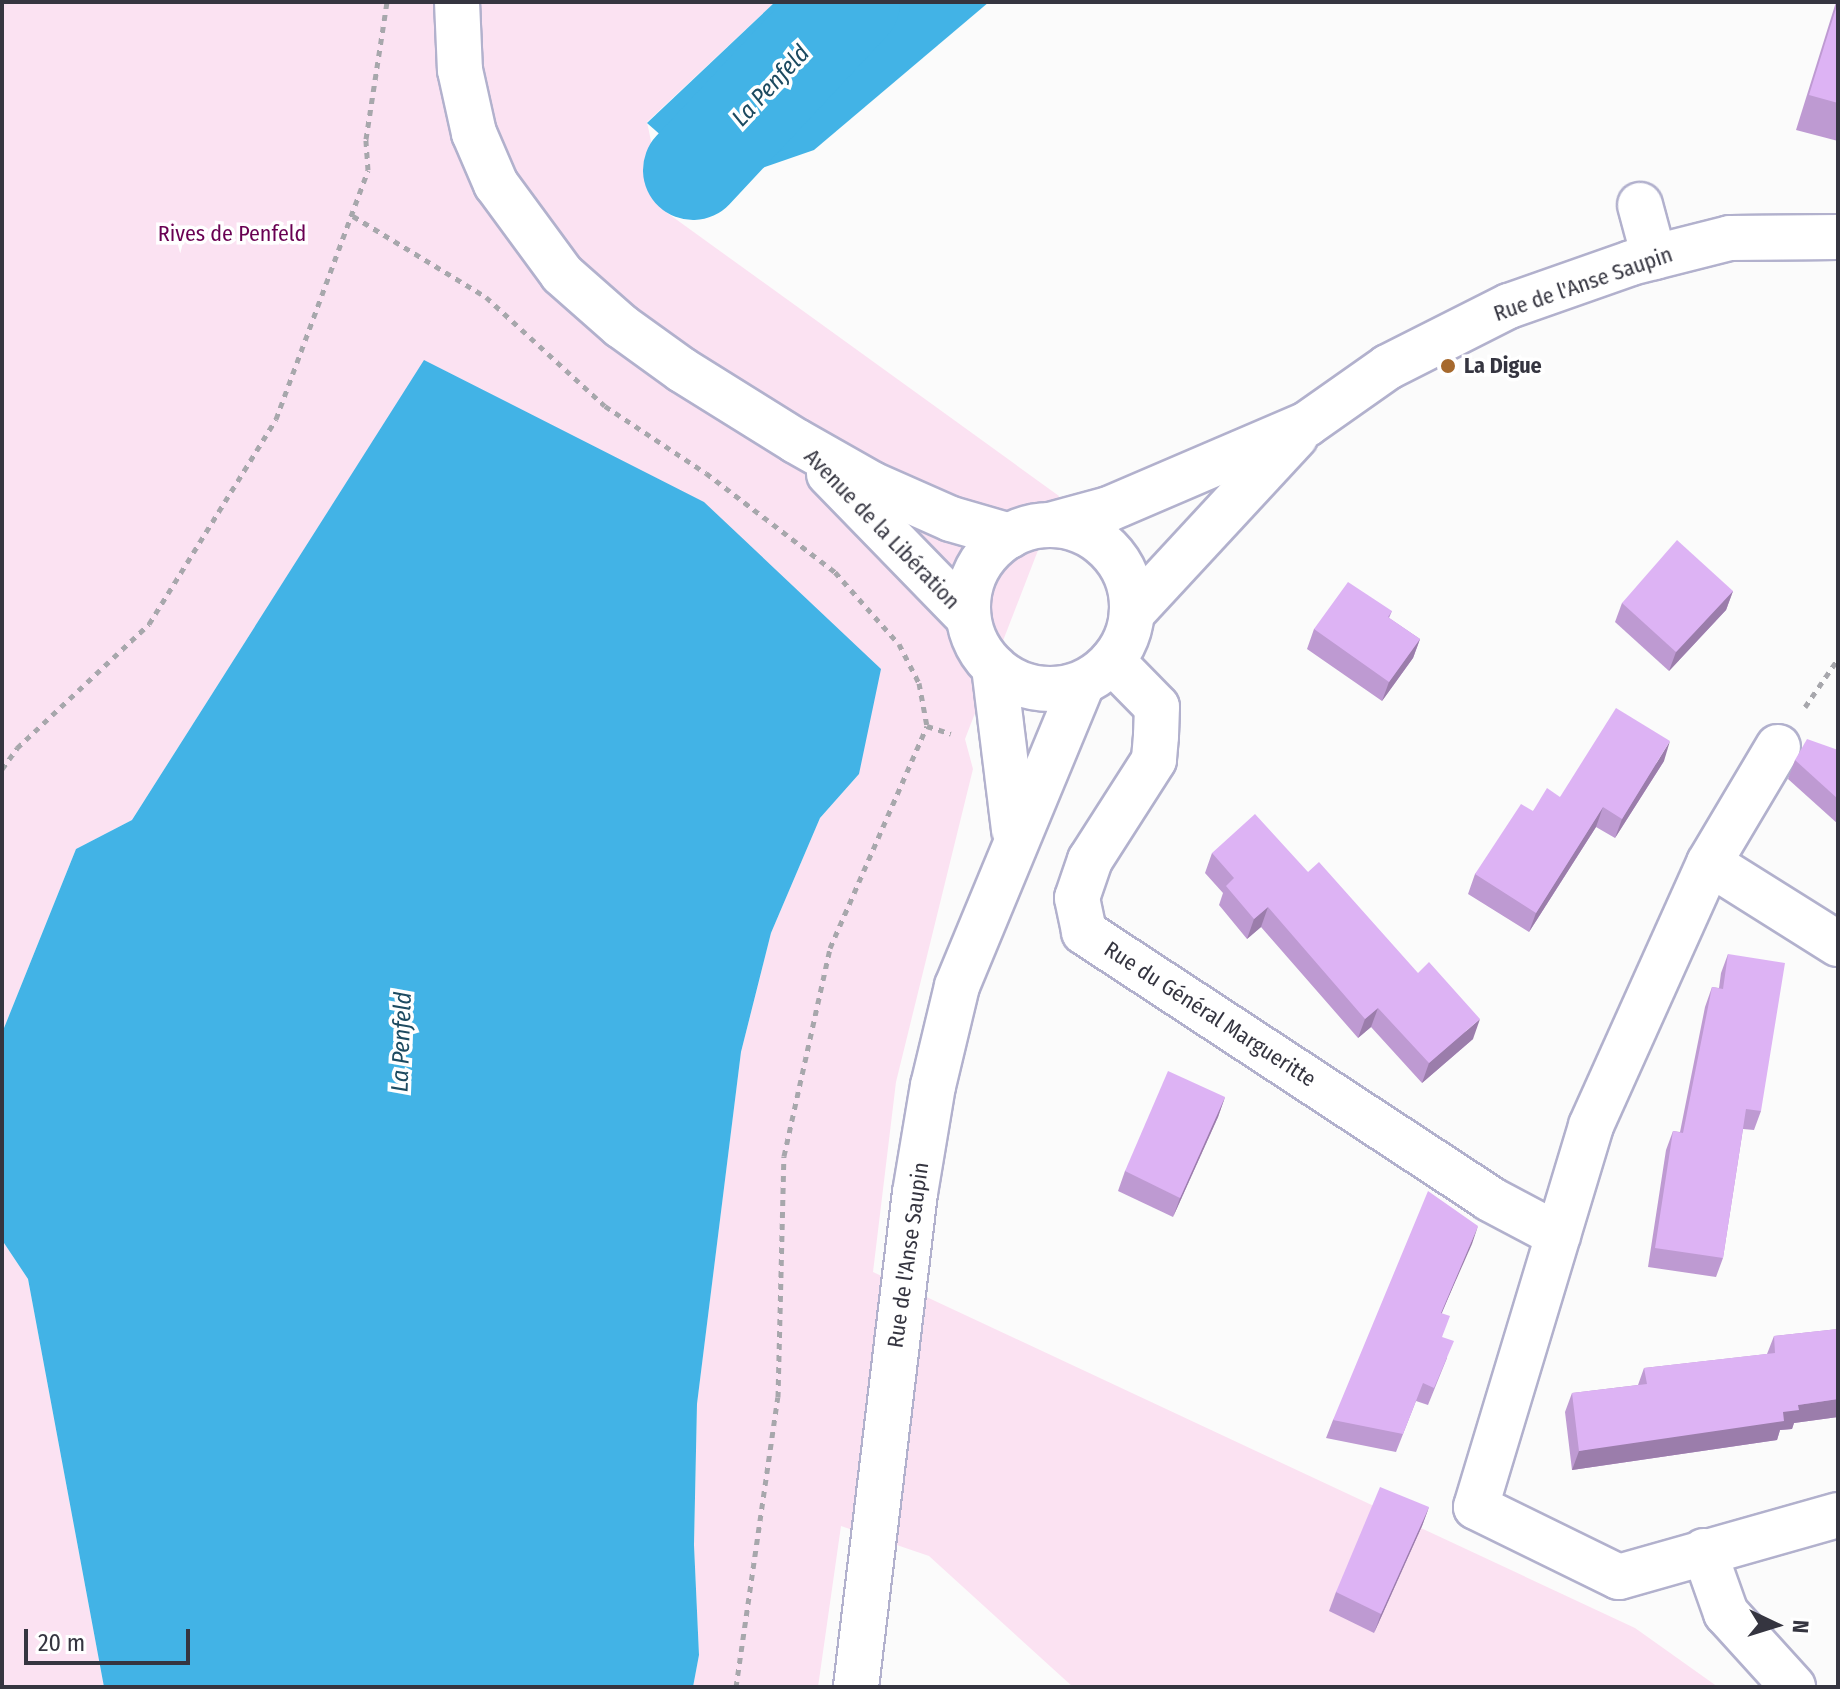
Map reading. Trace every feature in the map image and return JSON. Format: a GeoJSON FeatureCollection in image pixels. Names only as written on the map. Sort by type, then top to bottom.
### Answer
{"type":"FeatureCollection","features":[{"type":"Feature","properties":{"kind":"street","name":"Avenue de la Libération"},"geometry":{"type":"LineString","coordinates":[[457,2],[460,70],[474,133],[496,184],[526,230],[562,274],[621,326],[796,441],[924,507],[1030,530]]}},
{"type":"Feature","properties":{"kind":"street"},"geometry":{"type":"LineString","coordinates":[[1640,205],[1654,257]]}},
{"type":"Feature","properties":{"kind":"street","name":"Rue de l'Anse Saupin"},"geometry":{"type":"LineString","coordinates":[[1030,530],[1109,509],[1307,424],[1388,367],[1509,306],[1654,257],[1730,238],[1838,237]]}},
{"type":"Feature","properties":{"kind":"street","name":"Rue de l'Anse Saupin"},"geometry":{"type":"LineString","coordinates":[[1132,613],[1307,424]]}},
{"type":"Feature","properties":{"kind":"street","name":"Avenue de la Libération"},"geometry":{"type":"LineString","coordinates":[[796,441],[968,617]]}},
{"type":"Feature","properties":{"kind":"street"},"geometry":{"type":"LineString","coordinates":[[1077,529],[1102,543],[1130,586],[1132,613],[1097,672],[1041,687],[1015,681],[994,667],[977,644],[968,617],[970,590],[981,563],[1030,530],[1077,529]]}},
{"type":"Feature","properties":{"kind":"street","name":"Rue de l'Anse Saupin"},"geometry":{"type":"LineString","coordinates":[[994,667],[1009,764],[1015,836]]}},
{"type":"Feature","properties":{"kind":"street","name":"Rue de l'Anse Saupin"},"geometry":{"type":"LineString","coordinates":[[856,1687],[915,1193],[933,1086],[957,986],[1015,836],[1097,672]]}},
{"type":"Feature","properties":{"kind":"street","name":"Rue du Général Margueritte"},"geometry":{"type":"LineString","coordinates":[[1097,672],[1157,707],[1156,736],[1154,760],[1090,860],[1077,898],[1084,932],[1490,1199],[1558,1235]]}},
{"type":"Feature","properties":{"kind":"street"},"geometry":{"type":"LineString","coordinates":[[1778,747],[1709,863],[1591,1126],[1476,1507],[1619,1577],[1838,1515]]}},
{"type":"Feature","properties":{"kind":"street"},"geometry":{"type":"LineString","coordinates":[[1709,863],[1838,944]]}},
{"type":"Feature","properties":{"kind":"street"},"geometry":{"type":"LineString","coordinates":[[1704,1551],[1726,1613],[1793,1687]]}},
{"type":"Feature","properties":{"kind":"path"},"geometry":{"type":"LineString","coordinates":[[2,769],[17,748],[149,624],[276,419],[368,170],[366,139],[387,2]]}},
{"type":"Feature","properties":{"kind":"path"},"geometry":{"type":"LineString","coordinates":[[353,216],[486,297],[605,406],[706,473],[835,572],[899,644],[919,683],[927,726],[830,948],[784,1156],[778,1397],[736,1687]]}},
{"type":"Feature","properties":{"kind":"path"},"geometry":{"type":"LineString","coordinates":[[927,726],[965,740],[978,764],[1009,764]]}},
{"type":"Feature","properties":{"kind":"green space","name":"Rives de Penfeld"},"geometry":{"type":"Polygon","coordinates":[[[2,2],[775,2],[647,122],[666,212],[1059,496],[965,739],[973,769],[896,1082],[873,1272],[1635,1628],[1718,1687],[1073,1687],[929,1556],[841,1526],[818,1687],[693,1687],[699,1655],[694,1546],[697,1404],[741,1052],[771,933],[820,818],[859,774],[424,361],[132,820],[76,849],[2,1033],[2,2]]]}},
{"type":"Feature","properties":{"kind":"green space"},"geometry":{"type":"Polygon","coordinates":[[[2,1240],[28,1279],[104,1687],[2,1687],[2,1240]]]}},
{"type":"Feature","properties":{"kind":"water"},"geometry":{"type":"Polygon","coordinates":[[[775,2],[989,2],[814,150],[716,184],[647,123],[775,2]]]}},
{"type":"Feature","properties":{"kind":"water"},"geometry":{"type":"Polygon","coordinates":[[[424,360],[704,502],[881,669],[859,774],[820,818],[771,933],[741,1052],[697,1404],[694,1545],[699,1655],[693,1687],[104,1687],[28,1279],[2,1240],[2,1033],[76,849],[132,820],[424,360]]]}},
{"type":"Feature","properties":{"kind":"building"},"geometry":{"type":"Polygon","coordinates":[[[1838,2],[1838,103],[1809,95],[1838,2]]]}},
{"type":"Feature","properties":{"kind":"building"},"geometry":{"type":"Polygon","coordinates":[[[1677,540],[1733,591],[1676,652],[1622,603],[1677,540]]]}},
{"type":"Feature","properties":{"kind":"building"},"geometry":{"type":"Polygon","coordinates":[[[1348,582],[1392,611],[1388,617],[1420,639],[1389,682],[1314,629],[1348,582]]]}},
{"type":"Feature","properties":{"kind":"building"},"geometry":{"type":"Polygon","coordinates":[[[1616,708],[1670,741],[1622,819],[1603,807],[1536,913],[1475,874],[1521,804],[1533,811],[1547,788],[1560,797],[1616,708]]]}},
{"type":"Feature","properties":{"kind":"building"},"geometry":{"type":"Polygon","coordinates":[[[1807,739],[1838,750],[1838,799],[1795,760],[1807,739]]]}},
{"type":"Feature","properties":{"kind":"building"},"geometry":{"type":"Polygon","coordinates":[[[1255,814],[1308,872],[1319,862],[1418,973],[1429,962],[1480,1019],[1429,1063],[1378,1008],[1365,1019],[1268,907],[1254,919],[1226,886],[1234,878],[1212,853],[1255,814]]]}},
{"type":"Feature","properties":{"kind":"building"},"geometry":{"type":"Polygon","coordinates":[[[1728,954],[1785,963],[1761,1111],[1746,1109],[1723,1258],[1655,1248],[1673,1131],[1683,1133],[1712,987],[1723,989],[1728,954]]]}},
{"type":"Feature","properties":{"kind":"building"},"geometry":{"type":"Polygon","coordinates":[[[1168,1071],[1225,1097],[1180,1198],[1125,1171],[1168,1071]]]}},
{"type":"Feature","properties":{"kind":"building"},"geometry":{"type":"Polygon","coordinates":[[[1428,1191],[1478,1226],[1441,1313],[1450,1316],[1442,1337],[1454,1341],[1434,1388],[1423,1383],[1403,1434],[1333,1420],[1428,1191]]]}},
{"type":"Feature","properties":{"kind":"building"},"geometry":{"type":"Polygon","coordinates":[[[1838,1329],[1838,1399],[1798,1405],[1799,1410],[1783,1412],[1784,1421],[1579,1451],[1572,1393],[1647,1384],[1644,1368],[1775,1353],[1774,1336],[1838,1329]]]}},
{"type":"Feature","properties":{"kind":"building"},"geometry":{"type":"Polygon","coordinates":[[[1380,1487],[1429,1507],[1381,1614],[1336,1592],[1380,1487]]]}},
{"type":"Feature","properties":{"kind":"waterway","name":"La Penfeld"},"geometry":{"type":"LineString","coordinates":[[693,170],[850,2]]}},
{"type":"Feature","properties":{"kind":"place","name":"La Digue"},"geometry":{"type":"Point","coordinates":[1448,366]}}]}
